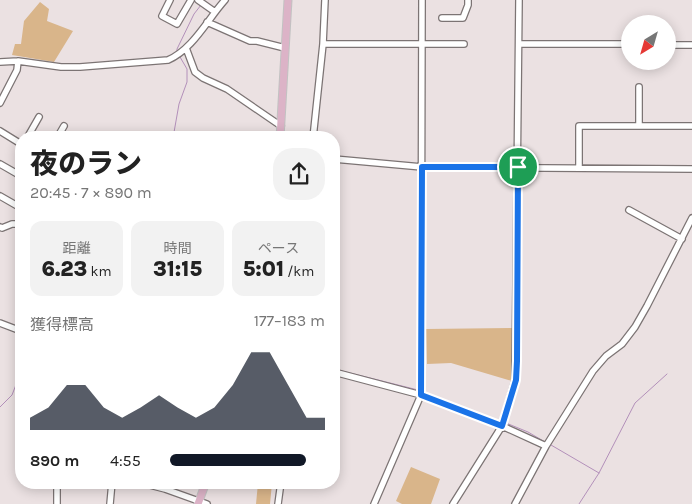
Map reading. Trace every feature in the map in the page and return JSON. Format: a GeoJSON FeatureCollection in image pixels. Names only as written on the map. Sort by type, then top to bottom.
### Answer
{"type":"FeatureCollection","features":[{"type":"Feature","properties":{"kind":"main road"},"geometry":{"type":"LineString","coordinates":[[281,131],[288,0]]}},
{"type":"Feature","properties":{"kind":"main road"},"geometry":{"type":"LineString","coordinates":[[198,503],[203,489]]}},
{"type":"Feature","properties":{"kind":"street"},"geometry":{"type":"LineString","coordinates":[[170,0],[162,16],[178,24],[192,0]]}},
{"type":"Feature","properties":{"kind":"street"},"geometry":{"type":"LineString","coordinates":[[198,0],[215,12]]}},
{"type":"Feature","properties":{"kind":"street"},"geometry":{"type":"LineString","coordinates":[[0,62],[18,61],[80,67],[168,60],[177,56],[186,48],[225,0]]}},
{"type":"Feature","properties":{"kind":"street"},"geometry":{"type":"LineString","coordinates":[[315,131],[325,0]]}},
{"type":"Feature","properties":{"kind":"street"},"geometry":{"type":"LineString","coordinates":[[374,504],[421,395],[422,0]]}},
{"type":"Feature","properties":{"kind":"street"},"geometry":{"type":"LineString","coordinates":[[442,18],[463,18],[468,0]]}},
{"type":"Feature","properties":{"kind":"street"},"geometry":{"type":"LineString","coordinates":[[453,504],[502,426],[516,380],[519,0]]}},
{"type":"Feature","properties":{"kind":"street"},"geometry":{"type":"LineString","coordinates":[[207,22],[250,40],[285,48]]}},
{"type":"Feature","properties":{"kind":"street"},"geometry":{"type":"LineString","coordinates":[[323,44],[464,44]]}},
{"type":"Feature","properties":{"kind":"street"},"geometry":{"type":"LineString","coordinates":[[519,44],[621,44]]}},
{"type":"Feature","properties":{"kind":"street"},"geometry":{"type":"LineString","coordinates":[[676,45],[692,45]]}},
{"type":"Feature","properties":{"kind":"street"},"geometry":{"type":"LineString","coordinates":[[186,48],[195,72],[203,78],[227,89],[281,126]]}},
{"type":"Feature","properties":{"kind":"street"},"geometry":{"type":"LineString","coordinates":[[0,103],[17,70],[18,61]]}},
{"type":"Feature","properties":{"kind":"street"},"geometry":{"type":"LineString","coordinates":[[639,87],[639,126]]}},
{"type":"Feature","properties":{"kind":"street"},"geometry":{"type":"LineString","coordinates":[[31,131],[39,117]]}},
{"type":"Feature","properties":{"kind":"street"},"geometry":{"type":"LineString","coordinates":[[61,131],[64,126]]}},
{"type":"Feature","properties":{"kind":"street"},"geometry":{"type":"LineString","coordinates":[[579,168],[579,126],[692,126]]}},
{"type":"Feature","properties":{"kind":"street"},"geometry":{"type":"LineString","coordinates":[[0,132],[15,140]]}},
{"type":"Feature","properties":{"kind":"street"},"geometry":{"type":"LineString","coordinates":[[340,160],[422,167],[692,169]]}},
{"type":"Feature","properties":{"kind":"street"},"geometry":{"type":"LineString","coordinates":[[0,164],[15,173]]}},
{"type":"Feature","properties":{"kind":"street"},"geometry":{"type":"LineString","coordinates":[[0,196],[15,205]]}},
{"type":"Feature","properties":{"kind":"street"},"geometry":{"type":"LineString","coordinates":[[629,210],[682,239]]}},
{"type":"Feature","properties":{"kind":"street"},"geometry":{"type":"LineString","coordinates":[[515,504],[546,446],[593,371],[606,356],[622,344],[635,327],[692,218]]}},
{"type":"Feature","properties":{"kind":"street"},"geometry":{"type":"LineString","coordinates":[[1,228],[15,224]]}},
{"type":"Feature","properties":{"kind":"street"},"geometry":{"type":"LineString","coordinates":[[0,323],[15,329]]}},
{"type":"Feature","properties":{"kind":"street"},"geometry":{"type":"LineString","coordinates":[[340,374],[421,395],[502,426],[546,446]]}},
{"type":"Feature","properties":{"kind":"street"},"geometry":{"type":"LineString","coordinates":[[57,489],[57,504]]}},
{"type":"Feature","properties":{"kind":"street"},"geometry":{"type":"LineString","coordinates":[[110,504],[111,489]]}},
{"type":"Feature","properties":{"kind":"street"},"geometry":{"type":"LineString","coordinates":[[165,489],[198,503],[207,504]]}},
{"type":"Feature","properties":{"kind":"street"},"geometry":{"type":"LineString","coordinates":[[278,504],[280,489]]}},
{"type":"Feature","properties":{"kind":"shaded area"},"geometry":{"type":"Polygon","coordinates":[[[40,2],[49,9],[47,21],[73,31],[54,62],[12,55],[15,44],[21,44],[24,21],[40,2]]]}},
{"type":"Feature","properties":{"kind":"shaded area"},"geometry":{"type":"Polygon","coordinates":[[[513,328],[512,381],[451,363],[427,364],[426,329],[513,328]]]}},
{"type":"Feature","properties":{"kind":"shaded area"},"geometry":{"type":"Polygon","coordinates":[[[411,467],[440,479],[431,504],[402,504],[396,501],[411,467]]]}},
{"type":"Feature","properties":{"kind":"shaded area"},"geometry":{"type":"Polygon","coordinates":[[[257,489],[271,489],[270,504],[256,504],[257,489]]]}},
{"type":"Feature","properties":{"kind":"waterway"},"geometry":{"type":"LineString","coordinates":[[177,51],[194,14],[201,5]]}},
{"type":"Feature","properties":{"kind":"waterway"},"geometry":{"type":"LineString","coordinates":[[174,131],[179,104],[187,82],[187,69],[180,57]]}},
{"type":"Feature","properties":{"kind":"waterway"},"geometry":{"type":"LineString","coordinates":[[340,370],[418,390]]}},
{"type":"Feature","properties":{"kind":"waterway"},"geometry":{"type":"LineString","coordinates":[[579,504],[599,473],[635,403],[667,374]]}},
{"type":"Feature","properties":{"kind":"waterway"},"geometry":{"type":"LineString","coordinates":[[0,407],[12,395],[15,387]]}},
{"type":"Feature","properties":{"kind":"waterway"},"geometry":{"type":"LineString","coordinates":[[424,392],[502,422]]}},
{"type":"Feature","properties":{"kind":"waterway"},"geometry":{"type":"LineString","coordinates":[[506,423],[528,432],[545,442]]}},
{"type":"Feature","properties":{"kind":"waterway"},"geometry":{"type":"LineString","coordinates":[[551,445],[599,473]]}},
{"type":"Feature","properties":{"kind":"route"},"geometry":{"type":"LineString","coordinates":[[422,167],[518,167],[516,380],[502,426],[421,395],[422,167]]}}]}
